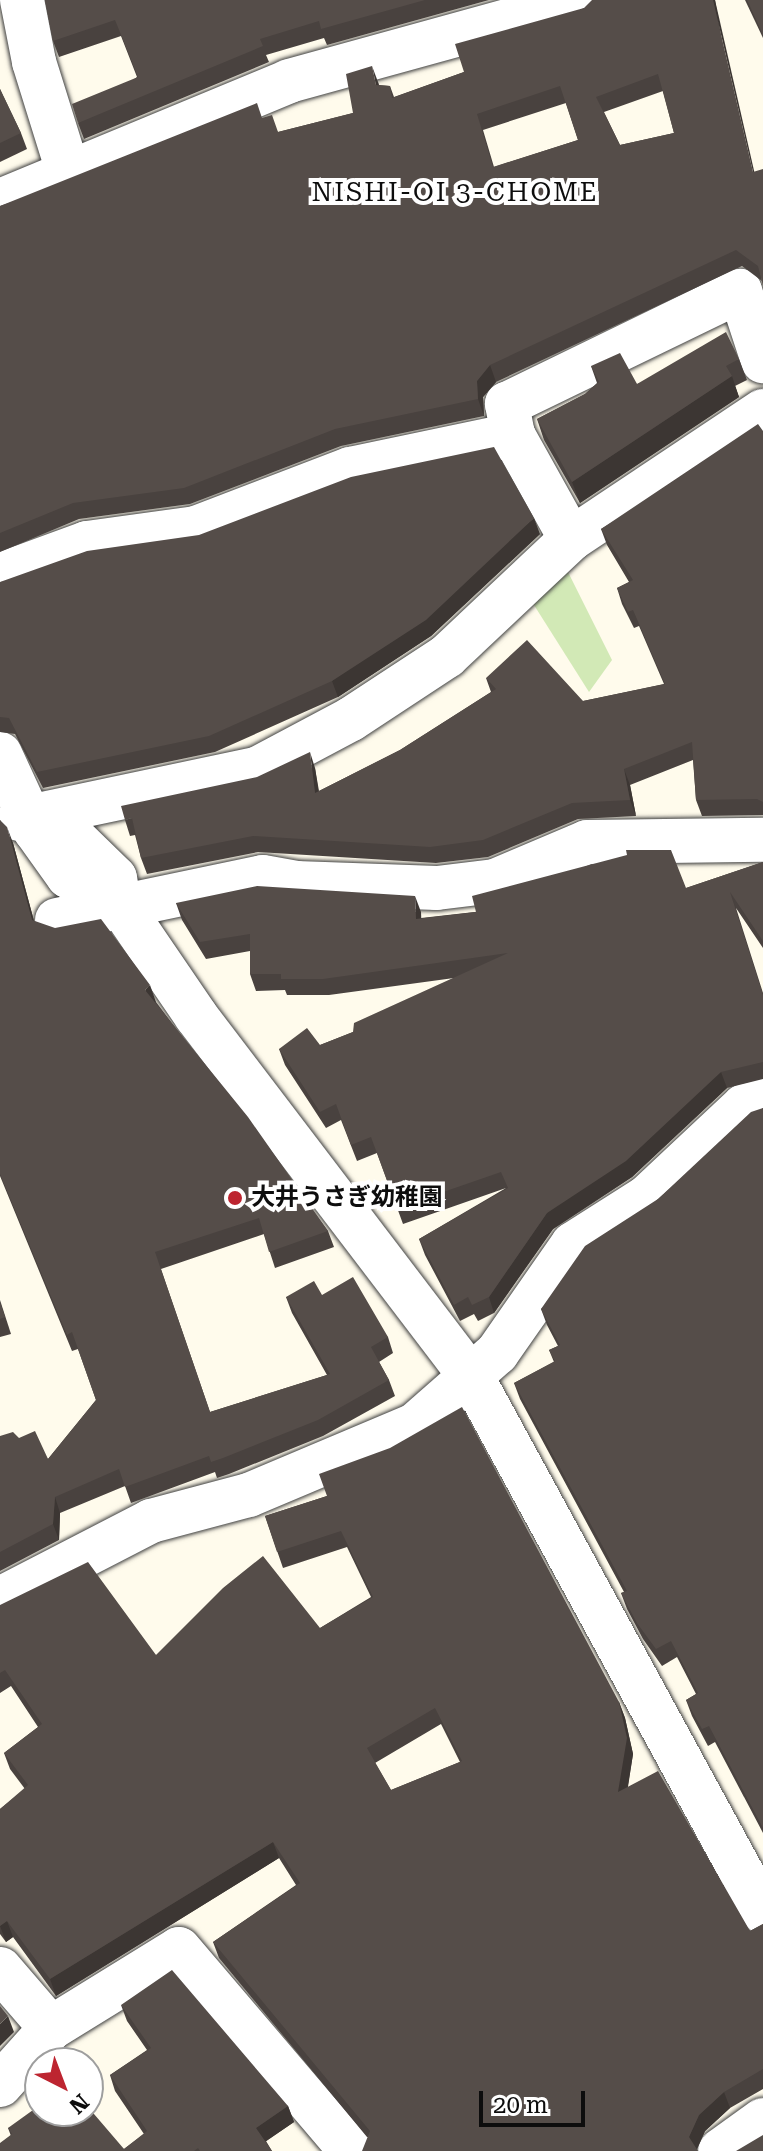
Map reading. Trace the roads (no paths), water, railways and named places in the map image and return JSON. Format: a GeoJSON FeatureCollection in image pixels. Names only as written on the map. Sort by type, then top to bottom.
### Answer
{"type":"FeatureCollection","features":[{"type":"Feature","properties":{"kind":"street"},"geometry":{"type":"LineString","coordinates":[[22,0],[34,62],[68,171]]}},
{"type":"Feature","properties":{"kind":"street"},"geometry":{"type":"LineString","coordinates":[[0,201],[289,81],[583,0]]}},
{"type":"Feature","properties":{"kind":"street"},"geometry":{"type":"LineString","coordinates":[[571,539],[513,435],[507,404],[740,291],[763,361]]}},
{"type":"Feature","properties":{"kind":"street"},"geometry":{"type":"LineString","coordinates":[[14,820],[257,769],[351,719],[447,656],[571,539],[763,411]]}},
{"type":"Feature","properties":{"kind":"street"},"geometry":{"type":"LineString","coordinates":[[0,575],[87,543],[196,528],[350,469],[513,435]]}},
{"type":"Feature","properties":{"kind":"street"},"geometry":{"type":"LineString","coordinates":[[0,754],[14,820]]}},
{"type":"Feature","properties":{"kind":"street"},"geometry":{"type":"LineString","coordinates":[[14,820],[74,838],[115,878],[119,903],[196,1016],[473,1379],[763,1912]]}},
{"type":"Feature","properties":{"kind":"street"},"geometry":{"type":"LineString","coordinates":[[57,920],[119,903],[263,877],[296,883],[437,888],[495,881],[587,842],[763,840]]}},
{"type":"Feature","properties":{"kind":"street"},"geometry":{"type":"LineString","coordinates":[[0,1599],[151,1521],[249,1495],[415,1425],[473,1379],[573,1244],[647,1197],[744,1106],[763,1101]]}},
{"type":"Feature","properties":{"kind":"street"},"geometry":{"type":"LineString","coordinates":[[0,2085],[51,2028],[179,1949],[351,2151]]}},
{"type":"Feature","properties":{"kind":"street"},"geometry":{"type":"LineString","coordinates":[[0,1969],[51,2028]]}},
{"type":"Feature","properties":{"kind":"street"},"geometry":{"type":"LineString","coordinates":[[720,2151],[763,2120]]}},
{"type":"Feature","properties":{"kind":"place","name":"大井うさぎ幼稚園"},"geometry":{"type":"Point","coordinates":[235,1198]}},
{"type":"Feature","properties":{"kind":"district","name":"NISHI-OI 3-CHOME"},"geometry":{"type":"Point","coordinates":[455,193]}}]}
